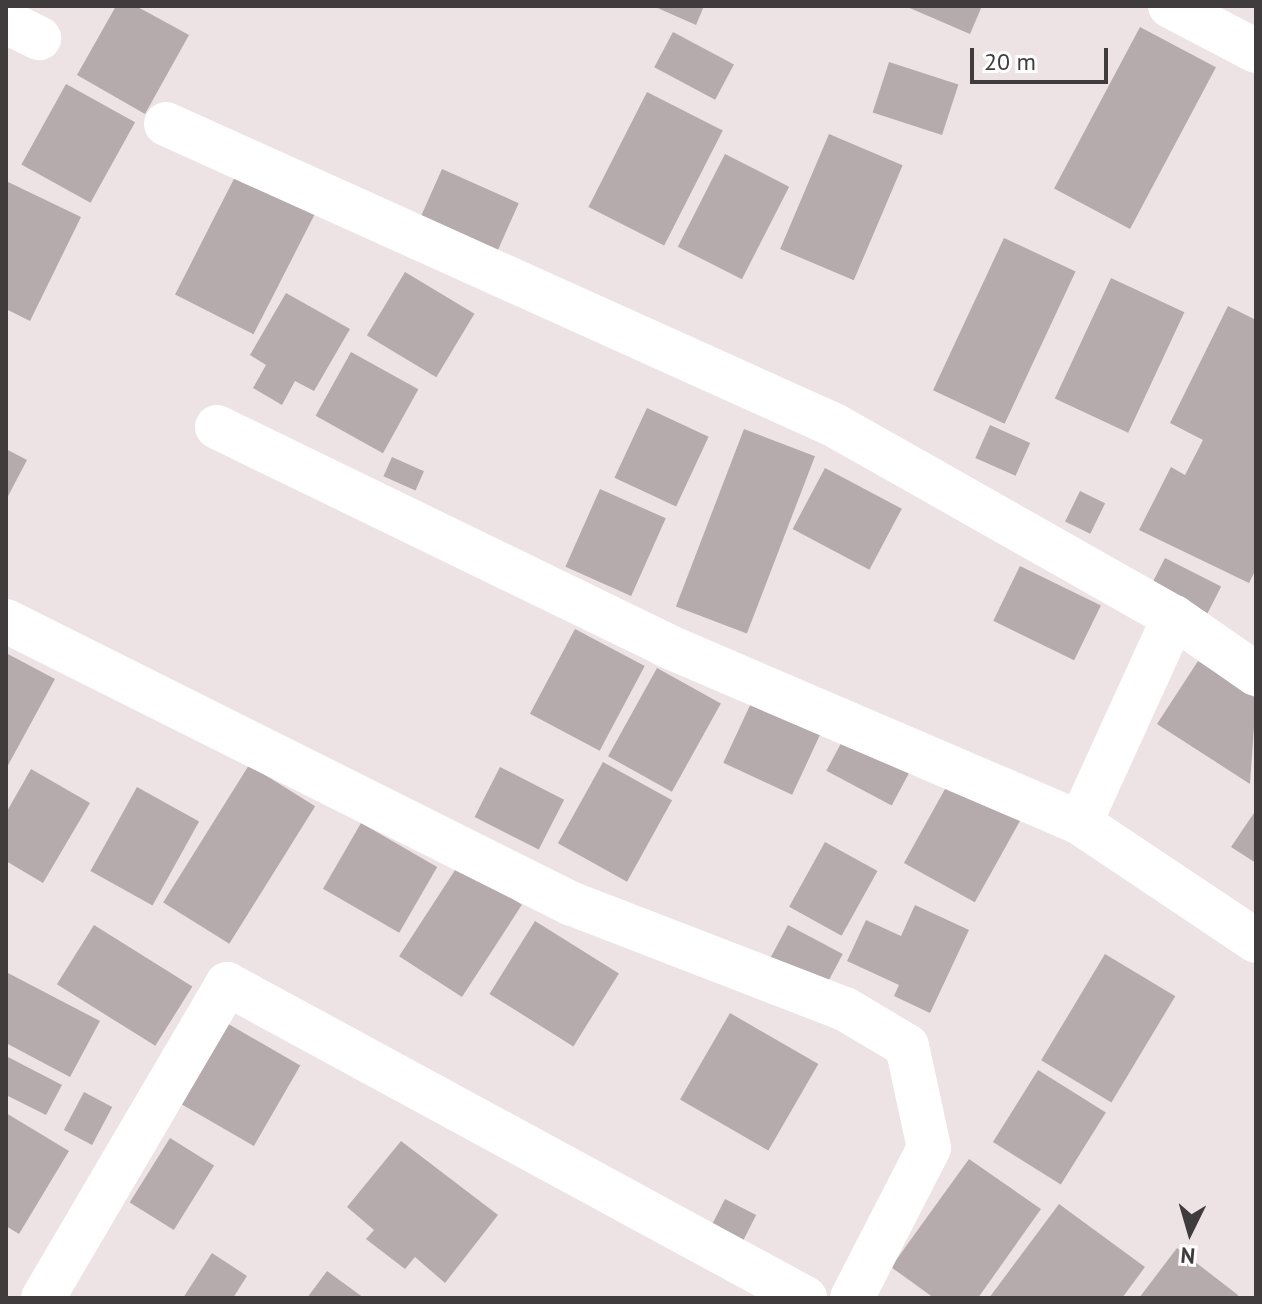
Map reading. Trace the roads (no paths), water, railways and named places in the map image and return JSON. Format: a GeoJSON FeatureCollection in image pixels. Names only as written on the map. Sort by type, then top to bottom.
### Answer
{"type":"FeatureCollection","features":[{"type":"Feature","properties":{"kind":"street"},"geometry":{"type":"LineString","coordinates":[[1170,6],[1256,51]]}},
{"type":"Feature","properties":{"kind":"street"},"geometry":{"type":"LineString","coordinates":[[166,124],[834,425],[1174,617],[1256,674]]}},
{"type":"Feature","properties":{"kind":"street"},"geometry":{"type":"LineString","coordinates":[[217,427],[665,645],[1080,823],[1256,941]]}},
{"type":"Feature","properties":{"kind":"street"},"geometry":{"type":"LineString","coordinates":[[1080,823],[1174,617]]}},
{"type":"Feature","properties":{"kind":"street"},"geometry":{"type":"LineString","coordinates":[[6,621],[570,903],[845,1009],[907,1046],[929,1148],[852,1298]]}},
{"type":"Feature","properties":{"kind":"street"},"geometry":{"type":"LineString","coordinates":[[43,1298],[227,984],[805,1298]]}}]}
